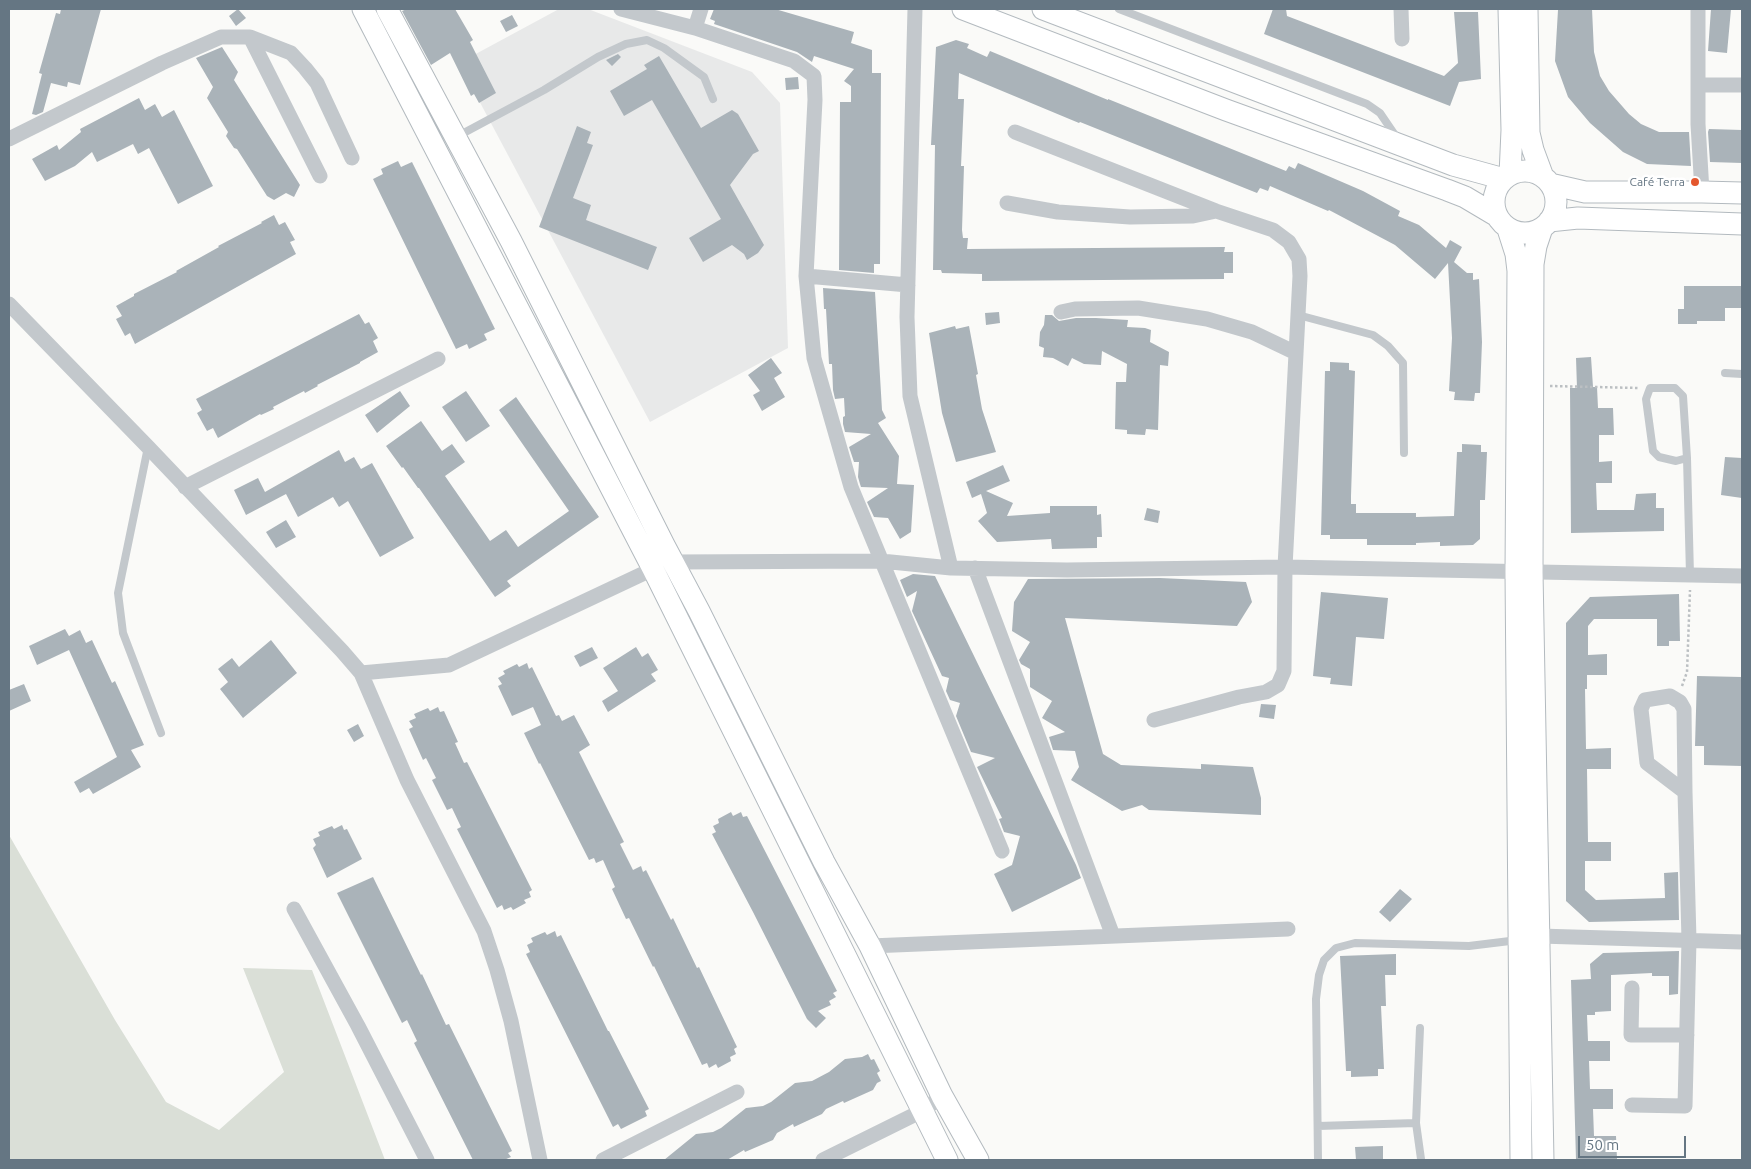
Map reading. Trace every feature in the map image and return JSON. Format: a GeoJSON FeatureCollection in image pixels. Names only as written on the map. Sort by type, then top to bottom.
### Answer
{"type":"FeatureCollection","features":[{"type":"Feature","properties":{"kind":"main road"},"geometry":{"type":"LineString","coordinates":[[363,9],[663,566],[699,611],[824,862],[870,946],[942,1096],[978,1160]]}},
{"type":"Feature","properties":{"kind":"main road"},"geometry":{"type":"LineString","coordinates":[[387,9],[511,241],[663,566],[947,1160]]}},
{"type":"Feature","properties":{"kind":"main road"},"geometry":{"type":"LineString","coordinates":[[963,9],[1226,110],[1447,190],[1464,197],[1517,232],[1534,232],[1546,225],[1578,218],[1742,224]]}},
{"type":"Feature","properties":{"kind":"main road"},"geometry":{"type":"LineString","coordinates":[[1043,9],[1453,165],[1507,177]]}},
{"type":"Feature","properties":{"kind":"main road"},"geometry":{"type":"LineString","coordinates":[[1507,177],[1512,130],[1509,9]]}},
{"type":"Feature","properties":{"kind":"main road"},"geometry":{"type":"LineString","coordinates":[[1524,572],[1533,385],[1533,264],[1536,246],[1554,213],[1556,203],[1554,193],[1532,150],[1529,133],[1527,9]]}},
{"type":"Feature","properties":{"kind":"main road"},"geometry":{"type":"LineString","coordinates":[[1522,1160],[1529,938],[1518,271],[1516,254],[1494,206],[1494,196],[1498,187],[1507,177],[1521,171],[1532,172],[1546,180],[1585,192],[1742,193]]}},
{"type":"Feature","properties":{"kind":"main road"},"geometry":{"type":"LineString","coordinates":[[1529,938],[1543,1160]]}},
{"type":"Feature","properties":{"kind":"street"},"geometry":{"type":"LineString","coordinates":[[621,9],[695,28],[794,61],[814,76],[815,100],[806,276],[814,358],[851,487],[1002,851]]}},
{"type":"Feature","properties":{"kind":"street"},"geometry":{"type":"LineString","coordinates":[[695,28],[701,9]]}},
{"type":"Feature","properties":{"kind":"street"},"geometry":{"type":"LineString","coordinates":[[915,9],[907,317],[910,396],[951,568]]}},
{"type":"Feature","properties":{"kind":"street"},"geometry":{"type":"LineString","coordinates":[[1401,9],[1402,39]]}},
{"type":"Feature","properties":{"kind":"street"},"geometry":{"type":"LineString","coordinates":[[1698,9],[1698,124],[1702,192]]}},
{"type":"Feature","properties":{"kind":"street"},"geometry":{"type":"LineString","coordinates":[[9,139],[162,63],[213,41],[221,38],[250,37],[290,53],[305,68],[317,83],[352,158]]}},
{"type":"Feature","properties":{"kind":"street"},"geometry":{"type":"LineString","coordinates":[[250,37],[320,176]]}},
{"type":"Feature","properties":{"kind":"street"},"geometry":{"type":"LineString","coordinates":[[1698,85],[1742,84]]}},
{"type":"Feature","properties":{"kind":"street"},"geometry":{"type":"LineString","coordinates":[[1015,132],[1216,211],[1273,230],[1289,242],[1299,259],[1300,276],[1285,567],[1284,671],[1278,686],[1266,692],[1239,697],[1154,720]]}},
{"type":"Feature","properties":{"kind":"street"},"geometry":{"type":"LineString","coordinates":[[1007,203],[1058,212],[1130,217],[1193,216],[1216,211]]}},
{"type":"Feature","properties":{"kind":"street"},"geometry":{"type":"LineString","coordinates":[[806,276],[908,285]]}},
{"type":"Feature","properties":{"kind":"street"},"geometry":{"type":"LineString","coordinates":[[9,304],[148,447],[342,651],[360,673],[388,740],[486,939],[511,1021],[540,1160]]}},
{"type":"Feature","properties":{"kind":"street"},"geometry":{"type":"LineString","coordinates":[[1061,312],[1075,309],[1138,308],[1207,319],[1252,332],[1296,353]]}},
{"type":"Feature","properties":{"kind":"street"},"geometry":{"type":"LineString","coordinates":[[185,486],[438,360]]}},
{"type":"Feature","properties":{"kind":"street"},"geometry":{"type":"LineString","coordinates":[[360,673],[448,665],[663,566],[881,561],[951,568],[1068,570],[1285,567],[1742,576]]}},
{"type":"Feature","properties":{"kind":"street"},"geometry":{"type":"LineString","coordinates":[[975,568],[1113,936]]}},
{"type":"Feature","properties":{"kind":"street"},"geometry":{"type":"LineString","coordinates":[[1632,1105],[1685,1106],[1689,940],[1684,709],[1677,699],[1670,696],[1646,700],[1641,709],[1647,762],[1685,792]]}},
{"type":"Feature","properties":{"kind":"street"},"geometry":{"type":"LineString","coordinates":[[294,909],[358,1026],[427,1160]]}},
{"type":"Feature","properties":{"kind":"street"},"geometry":{"type":"LineString","coordinates":[[870,946],[1288,930]]}},
{"type":"Feature","properties":{"kind":"street"},"geometry":{"type":"LineString","coordinates":[[1529,938],[1742,942]]}},
{"type":"Feature","properties":{"kind":"street"},"geometry":{"type":"LineString","coordinates":[[1632,988],[1631,1034],[1687,1035]]}},
{"type":"Feature","properties":{"kind":"street"},"geometry":{"type":"LineString","coordinates":[[603,1160],[737,1092]]}},
{"type":"Feature","properties":{"kind":"street"},"geometry":{"type":"LineString","coordinates":[[823,1160],[922,1111],[942,1096]]}},
{"type":"Feature","properties":{"kind":"lane"},"geometry":{"type":"LineString","coordinates":[[1119,9],[1367,104],[1380,113],[1402,145]]}},
{"type":"Feature","properties":{"kind":"lane"},"geometry":{"type":"LineString","coordinates":[[456,137],[544,90],[598,57],[626,44],[647,40],[664,48],[704,77],[713,99]]}},
{"type":"Feature","properties":{"kind":"lane"},"geometry":{"type":"LineString","coordinates":[[1298,315],[1373,335],[1388,346],[1403,363],[1404,453]]}},
{"type":"Feature","properties":{"kind":"lane"},"geometry":{"type":"LineString","coordinates":[[1725,373],[1742,374]]}},
{"type":"Feature","properties":{"kind":"lane"},"geometry":{"type":"LineString","coordinates":[[1687,458],[1676,461],[1659,457],[1653,451],[1646,399],[1650,388],[1675,388],[1683,396],[1687,458],[1690,575]]}},
{"type":"Feature","properties":{"kind":"lane"},"geometry":{"type":"LineString","coordinates":[[148,447],[118,593],[123,633],[160,733]]}},
{"type":"Feature","properties":{"kind":"lane"},"geometry":{"type":"LineString","coordinates":[[1318,1160],[1316,999],[1319,975],[1324,960],[1336,948],[1355,943],[1469,946],[1529,938]]}},
{"type":"Feature","properties":{"kind":"lane"},"geometry":{"type":"LineString","coordinates":[[1420,1028],[1416,1123],[1421,1159]]}},
{"type":"Feature","properties":{"kind":"lane"},"geometry":{"type":"LineString","coordinates":[[1318,1126],[1416,1123]]}},
{"type":"Feature","properties":{"kind":"path"},"geometry":{"type":"LineString","coordinates":[[1533,385],[1650,388]]}},
{"type":"Feature","properties":{"kind":"path"},"geometry":{"type":"LineString","coordinates":[[1677,699],[1687,672],[1690,575]]}},
{"type":"Feature","properties":{"kind":"shaded area"},"geometry":{"type":"Polygon","coordinates":[[[559,9],[588,9],[752,72],[780,103],[788,348],[650,422],[459,63],[559,9]]]}},
{"type":"Feature","properties":{"kind":"shaded area"},"geometry":{"type":"Polygon","coordinates":[[[9,835],[115,1020],[166,1102],[219,1130],[284,1072],[243,968],[312,970],[385,1160],[9,1160],[9,835]]]}},
{"type":"Feature","properties":{"kind":"building"},"geometry":{"type":"Polygon","coordinates":[[[61,9],[101,9],[80,85],[68,82],[67,87],[51,83],[43,112],[36,115],[32,114],[42,74],[39,73],[56,13],[60,14],[61,9]]]}},
{"type":"Feature","properties":{"kind":"building"},"geometry":{"type":"Polygon","coordinates":[[[238,9],[246,18],[236,26],[229,16],[238,9]]]}},
{"type":"Feature","properties":{"kind":"building"},"geometry":{"type":"Polygon","coordinates":[[[407,9],[455,9],[473,40],[470,42],[496,93],[479,103],[474,94],[471,96],[450,53],[431,65],[402,11],[407,9]]]}},
{"type":"Feature","properties":{"kind":"building"},"geometry":{"type":"Polygon","coordinates":[[[714,9],[775,9],[854,32],[851,43],[872,50],[872,73],[881,73],[880,264],[874,264],[874,273],[839,270],[840,102],[851,102],[851,86],[844,81],[854,69],[814,56],[812,62],[797,52],[714,24],[715,21],[710,19],[714,9]]]}},
{"type":"Feature","properties":{"kind":"building"},"geometry":{"type":"Polygon","coordinates":[[[1273,9],[1286,9],[1287,16],[1444,76],[1458,63],[1454,12],[1478,12],[1481,79],[1459,82],[1450,106],[1264,34],[1273,9]]]}},
{"type":"Feature","properties":{"kind":"building"},"geometry":{"type":"Polygon","coordinates":[[[1592,9],[1594,52],[1600,76],[1609,91],[1629,114],[1641,124],[1659,132],[1689,132],[1691,166],[1647,164],[1623,152],[1590,123],[1568,97],[1555,61],[1558,10],[1592,9]]]}},
{"type":"Feature","properties":{"kind":"building"},"geometry":{"type":"Polygon","coordinates":[[[1711,9],[1731,9],[1727,53],[1708,51],[1711,9]]]}},
{"type":"Feature","properties":{"kind":"building"},"geometry":{"type":"Polygon","coordinates":[[[512,15],[518,26],[506,32],[500,21],[512,15]]]}},
{"type":"Feature","properties":{"kind":"building"},"geometry":{"type":"Polygon","coordinates":[[[956,40],[969,44],[967,48],[987,57],[990,51],[1286,171],[1289,166],[1295,169],[1298,163],[1363,191],[1400,211],[1398,216],[1419,225],[1446,248],[1450,240],[1462,247],[1454,262],[1467,273],[1473,273],[1473,280],[1479,279],[1482,342],[1480,393],[1475,393],[1474,401],[1454,400],[1455,392],[1449,391],[1452,338],[1448,263],[1435,279],[1395,245],[1329,210],[1270,186],[1268,191],[1260,188],[1257,193],[1079,123],[959,73],[958,99],[964,99],[961,166],[964,166],[962,230],[963,238],[968,238],[967,249],[1225,247],[1224,252],[1233,252],[1233,273],[1224,273],[1224,279],[982,281],[982,274],[942,273],[941,270],[933,270],[935,145],[931,145],[936,47],[956,40]]]}},
{"type":"Feature","properties":{"kind":"building"},"geometry":{"type":"Polygon","coordinates":[[[222,47],[238,72],[234,80],[300,185],[294,197],[286,193],[274,200],[267,196],[237,149],[234,148],[226,136],[228,132],[207,98],[213,87],[196,58],[222,47]]]}},
{"type":"Feature","properties":{"kind":"building"},"geometry":{"type":"Polygon","coordinates":[[[618,54],[621,57],[612,66],[606,60],[618,54]]]}},
{"type":"Feature","properties":{"kind":"building"},"geometry":{"type":"Polygon","coordinates":[[[659,56],[701,128],[732,110],[738,114],[759,151],[753,154],[730,185],[764,245],[758,253],[747,260],[744,254],[732,245],[703,262],[689,238],[721,219],[652,100],[624,116],[610,91],[647,69],[644,65],[659,56]]]}},
{"type":"Feature","properties":{"kind":"building"},"geometry":{"type":"Polygon","coordinates":[[[798,77],[799,89],[786,90],[785,78],[798,77]]]}},
{"type":"Feature","properties":{"kind":"building"},"geometry":{"type":"Polygon","coordinates":[[[139,98],[145,110],[155,104],[162,117],[174,110],[213,186],[178,204],[149,148],[138,154],[133,144],[97,162],[92,152],[75,166],[45,181],[32,159],[57,145],[59,150],[81,132],[80,129],[139,98]]]}},
{"type":"Feature","properties":{"kind":"building"},"geometry":{"type":"Polygon","coordinates":[[[577,126],[591,132],[587,143],[593,145],[573,198],[591,205],[586,220],[657,247],[648,270],[539,227],[577,126]]]}},
{"type":"Feature","properties":{"kind":"building"},"geometry":{"type":"Polygon","coordinates":[[[1709,129],[1742,130],[1742,163],[1710,162],[1709,129]]]}},
{"type":"Feature","properties":{"kind":"building"},"geometry":{"type":"Polygon","coordinates":[[[398,161],[401,167],[412,162],[495,329],[484,334],[487,340],[469,349],[467,344],[456,349],[373,179],[383,174],[381,169],[398,161]]]}},
{"type":"Feature","properties":{"kind":"building"},"geometry":{"type":"Polygon","coordinates":[[[274,215],[279,225],[285,222],[295,240],[290,242],[296,254],[135,344],[130,333],[125,336],[116,319],[122,316],[116,306],[274,215]]]}},
{"type":"Feature","properties":{"kind":"building"},"geometry":{"type":"Polygon","coordinates":[[[1684,286],[1742,286],[1742,308],[1725,308],[1725,321],[1697,321],[1697,324],[1678,324],[1678,309],[1684,309],[1684,286]]]}},
{"type":"Feature","properties":{"kind":"building"},"geometry":{"type":"Polygon","coordinates":[[[823,288],[875,292],[882,410],[886,418],[878,423],[899,456],[897,484],[914,485],[911,532],[900,539],[888,518],[874,517],[867,502],[888,488],[861,487],[860,484],[858,477],[859,462],[854,462],[849,447],[871,434],[845,432],[843,424],[843,417],[845,416],[844,398],[835,399],[832,364],[829,364],[823,288]]]}},
{"type":"Feature","properties":{"kind":"building"},"geometry":{"type":"Polygon","coordinates":[[[999,312],[1000,323],[986,325],[985,313],[999,312]]]}},
{"type":"Feature","properties":{"kind":"building"},"geometry":{"type":"Polygon","coordinates":[[[359,314],[365,324],[369,322],[378,338],[373,341],[378,352],[305,393],[304,391],[273,407],[274,409],[260,414],[218,438],[213,428],[207,431],[197,413],[202,410],[196,399],[359,314]]]}},
{"type":"Feature","properties":{"kind":"building"},"geometry":{"type":"Polygon","coordinates":[[[1045,315],[1052,315],[1059,321],[1076,318],[1128,320],[1127,327],[1151,330],[1150,342],[1169,352],[1168,366],[1160,365],[1158,430],[1146,429],[1145,435],[1127,434],[1127,430],[1115,429],[1116,382],[1126,382],[1127,364],[1102,351],[1101,365],[1084,364],[1072,358],[1068,366],[1053,358],[1043,357],[1044,348],[1039,346],[1040,332],[1044,325],[1045,315]]]}},
{"type":"Feature","properties":{"kind":"building"},"geometry":{"type":"Polygon","coordinates":[[[955,326],[956,329],[969,326],[982,409],[996,452],[956,462],[942,413],[929,333],[955,326]]]}},
{"type":"Feature","properties":{"kind":"building"},"geometry":{"type":"Polygon","coordinates":[[[1591,357],[1593,387],[1597,387],[1598,408],[1613,408],[1614,435],[1599,435],[1599,462],[1612,461],[1612,483],[1596,483],[1597,510],[1634,510],[1636,494],[1656,493],[1656,508],[1664,508],[1664,531],[1571,533],[1570,388],[1577,388],[1576,358],[1591,357]]]}},
{"type":"Feature","properties":{"kind":"building"},"geometry":{"type":"Polygon","coordinates":[[[771,358],[782,373],[774,378],[785,397],[762,411],[753,395],[760,391],[748,375],[771,358]]]}},
{"type":"Feature","properties":{"kind":"building"},"geometry":{"type":"Polygon","coordinates":[[[1330,362],[1349,363],[1349,370],[1355,371],[1351,504],[1356,504],[1356,513],[1416,513],[1416,517],[1454,516],[1457,452],[1462,452],[1462,444],[1481,445],[1481,452],[1487,452],[1485,500],[1480,500],[1480,539],[1473,545],[1440,546],[1440,542],[1416,543],[1416,545],[1367,545],[1367,539],[1330,539],[1330,535],[1321,535],[1325,371],[1330,371],[1330,362]]]}},
{"type":"Feature","properties":{"kind":"building"},"geometry":{"type":"Polygon","coordinates":[[[400,391],[410,406],[377,433],[365,415],[400,391]]]}},
{"type":"Feature","properties":{"kind":"building"},"geometry":{"type":"Polygon","coordinates":[[[466,391],[490,426],[466,442],[442,407],[466,391]]]}},
{"type":"Feature","properties":{"kind":"building"},"geometry":{"type":"Polygon","coordinates":[[[516,397],[599,517],[507,581],[511,586],[495,597],[419,488],[386,446],[421,421],[442,451],[452,444],[465,462],[445,476],[490,541],[506,530],[518,547],[569,511],[499,410],[516,397]]]}},
{"type":"Feature","properties":{"kind":"building"},"geometry":{"type":"Polygon","coordinates":[[[339,450],[345,462],[354,457],[361,469],[372,463],[414,538],[380,557],[348,501],[339,507],[333,497],[298,517],[286,494],[246,515],[234,490],[258,478],[265,492],[339,450]]]}},
{"type":"Feature","properties":{"kind":"building"},"geometry":{"type":"Polygon","coordinates":[[[1725,457],[1742,458],[1742,498],[1721,495],[1725,457]]]}},
{"type":"Feature","properties":{"kind":"building"},"geometry":{"type":"Polygon","coordinates":[[[1003,465],[1010,481],[986,491],[1013,503],[1007,516],[1050,513],[1050,506],[1097,506],[1097,515],[1101,514],[1102,537],[1097,537],[1097,548],[1052,549],[1051,539],[997,542],[978,521],[987,513],[981,494],[972,498],[966,482],[1003,465]]]}},
{"type":"Feature","properties":{"kind":"building"},"geometry":{"type":"Polygon","coordinates":[[[1147,508],[1160,511],[1158,523],[1144,520],[1147,508]]]}},
{"type":"Feature","properties":{"kind":"building"},"geometry":{"type":"Polygon","coordinates":[[[286,520],[296,537],[276,548],[266,532],[286,520]]]}},
{"type":"Feature","properties":{"kind":"building"},"geometry":{"type":"Polygon","coordinates":[[[913,574],[935,576],[1081,878],[1012,912],[994,874],[1012,865],[1020,836],[1004,832],[999,819],[1002,818],[977,767],[995,758],[971,752],[956,716],[960,703],[950,700],[946,691],[949,678],[942,676],[912,611],[917,591],[907,597],[900,580],[913,574]]]}},
{"type":"Feature","properties":{"kind":"building"},"geometry":{"type":"Polygon","coordinates":[[[1160,578],[1246,582],[1252,602],[1237,626],[1065,618],[1103,754],[1121,765],[1201,769],[1201,764],[1253,767],[1261,798],[1261,815],[1149,810],[1142,805],[1122,811],[1071,780],[1079,767],[1075,751],[1053,750],[1049,737],[1065,732],[1042,718],[1052,701],[1030,687],[1030,669],[1021,664],[1019,660],[1030,642],[1012,631],[1014,602],[1028,579],[1160,578]]]}},
{"type":"Feature","properties":{"kind":"building"},"geometry":{"type":"Polygon","coordinates":[[[1321,592],[1388,598],[1384,639],[1356,637],[1352,686],[1330,684],[1331,678],[1313,676],[1321,592]]]}},
{"type":"Feature","properties":{"kind":"building"},"geometry":{"type":"Polygon","coordinates":[[[1679,594],[1680,641],[1669,641],[1669,646],[1657,646],[1657,619],[1594,619],[1588,626],[1588,655],[1607,654],[1607,675],[1587,675],[1587,689],[1585,689],[1586,749],[1611,748],[1611,769],[1587,769],[1588,842],[1611,842],[1611,861],[1585,861],[1585,890],[1596,900],[1665,898],[1664,873],[1678,872],[1679,920],[1589,922],[1566,901],[1566,623],[1590,597],[1679,594]]]}},
{"type":"Feature","properties":{"kind":"building"},"geometry":{"type":"Polygon","coordinates":[[[65,629],[69,636],[80,630],[86,643],[92,640],[112,683],[115,681],[144,745],[131,750],[141,767],[93,794],[89,788],[80,793],[74,782],[117,757],[69,650],[37,665],[29,646],[65,629]]]}},
{"type":"Feature","properties":{"kind":"building"},"geometry":{"type":"Polygon","coordinates":[[[271,640],[297,673],[243,718],[220,689],[228,682],[218,669],[232,658],[239,667],[271,640]]]}},
{"type":"Feature","properties":{"kind":"building"},"geometry":{"type":"Polygon","coordinates":[[[592,647],[598,658],[580,667],[574,656],[592,647]]]}},
{"type":"Feature","properties":{"kind":"building"},"geometry":{"type":"Polygon","coordinates":[[[636,647],[642,657],[648,653],[658,670],[651,674],[656,681],[608,712],[602,701],[618,691],[603,668],[636,647]]]}},
{"type":"Feature","properties":{"kind":"building"},"geometry":{"type":"Polygon","coordinates":[[[527,663],[529,669],[532,667],[556,716],[559,715],[562,721],[574,715],[590,745],[579,752],[624,842],[620,844],[633,870],[641,866],[643,872],[646,870],[671,920],[673,918],[697,968],[699,967],[737,1047],[734,1049],[736,1054],[730,1057],[731,1061],[718,1068],[716,1064],[709,1068],[707,1063],[702,1065],[654,966],[629,918],[626,919],[612,889],[615,887],[603,860],[596,863],[594,858],[589,860],[539,764],[524,733],[541,725],[533,707],[512,716],[498,686],[502,684],[498,678],[505,674],[503,671],[517,664],[519,667],[527,663]]]}},
{"type":"Feature","properties":{"kind":"building"},"geometry":{"type":"Polygon","coordinates":[[[1697,676],[1742,677],[1742,766],[1704,765],[1704,746],[1695,746],[1697,676]]]}},
{"type":"Feature","properties":{"kind":"building"},"geometry":{"type":"Polygon","coordinates":[[[24,684],[31,701],[9,711],[9,690],[24,684]]]}},
{"type":"Feature","properties":{"kind":"building"},"geometry":{"type":"Polygon","coordinates":[[[1261,704],[1276,705],[1274,719],[1259,717],[1261,704]]]}},
{"type":"Feature","properties":{"kind":"building"},"geometry":{"type":"Polygon","coordinates":[[[438,707],[440,712],[444,711],[458,742],[455,743],[464,763],[467,762],[532,890],[529,892],[531,897],[524,900],[526,903],[513,910],[511,907],[504,910],[502,905],[497,908],[457,829],[461,827],[452,808],[447,810],[432,780],[436,778],[426,758],[423,760],[409,729],[413,727],[409,721],[416,718],[414,714],[428,708],[430,711],[438,707]]]}},
{"type":"Feature","properties":{"kind":"building"},"geometry":{"type":"Polygon","coordinates":[[[358,724],[364,736],[354,742],[347,730],[358,724]]]}},
{"type":"Feature","properties":{"kind":"building"},"geometry":{"type":"Polygon","coordinates":[[[731,812],[733,816],[741,812],[743,817],[747,816],[837,991],[833,993],[836,997],[829,1001],[831,1005],[818,1011],[826,1018],[816,1028],[807,1019],[712,834],[716,832],[713,826],[719,823],[718,819],[731,812]]]}},
{"type":"Feature","properties":{"kind":"building"},"geometry":{"type":"Polygon","coordinates":[[[342,825],[344,830],[347,829],[362,859],[327,878],[313,848],[316,845],[313,839],[320,836],[318,832],[332,826],[334,829],[342,825]]]}},
{"type":"Feature","properties":{"kind":"building"},"geometry":{"type":"Polygon","coordinates":[[[373,877],[446,1025],[449,1024],[512,1151],[508,1153],[511,1157],[504,1160],[473,1160],[414,1043],[417,1041],[407,1020],[402,1023],[337,893],[373,877]]]}},
{"type":"Feature","properties":{"kind":"building"},"geometry":{"type":"Polygon","coordinates":[[[1400,889],[1412,899],[1390,922],[1379,912],[1400,889]]]}},
{"type":"Feature","properties":{"kind":"building"},"geometry":{"type":"Polygon","coordinates":[[[555,931],[557,937],[561,935],[649,1109],[645,1111],[647,1116],[621,1129],[618,1124],[613,1127],[526,954],[530,952],[527,945],[533,942],[531,938],[545,932],[547,935],[555,931]]]}},
{"type":"Feature","properties":{"kind":"building"},"geometry":{"type":"Polygon","coordinates":[[[1679,951],[1678,994],[1669,995],[1669,976],[1652,976],[1652,973],[1611,975],[1611,1011],[1595,1012],[1595,1015],[1587,1015],[1588,1041],[1610,1041],[1610,1061],[1589,1061],[1590,1089],[1613,1089],[1613,1109],[1593,1109],[1594,1136],[1616,1136],[1617,1159],[1576,1160],[1571,980],[1591,979],[1590,964],[1603,953],[1679,951]]]}},
{"type":"Feature","properties":{"kind":"building"},"geometry":{"type":"Polygon","coordinates":[[[1396,954],[1396,975],[1385,975],[1386,1006],[1381,1006],[1384,1069],[1378,1069],[1378,1076],[1351,1077],[1351,1071],[1346,1071],[1340,956],[1396,954]]]}},
{"type":"Feature","properties":{"kind":"building"},"geometry":{"type":"Polygon","coordinates":[[[868,1054],[871,1060],[874,1059],[880,1071],[877,1073],[881,1081],[877,1083],[873,1090],[844,1103],[843,1101],[826,1109],[822,1114],[794,1127],[793,1124],[777,1133],[773,1140],[745,1152],[744,1150],[727,1160],[664,1160],[696,1134],[713,1132],[721,1128],[746,1108],[763,1106],[795,1083],[812,1081],[829,1072],[845,1059],[862,1057],[868,1054]]]}},
{"type":"Feature","properties":{"kind":"building"},"geometry":{"type":"Polygon","coordinates":[[[1383,1146],[1383,1160],[1356,1160],[1355,1147],[1383,1146]]]}},
{"type":"Feature","properties":{"kind":"place","name":"Café Terra"},"geometry":{"type":"Point","coordinates":[1695,182]}}]}
